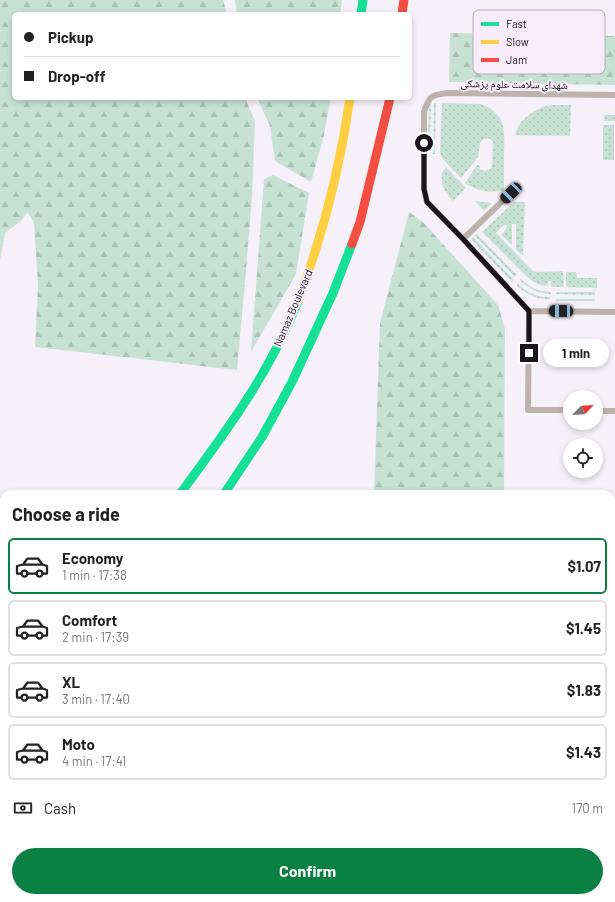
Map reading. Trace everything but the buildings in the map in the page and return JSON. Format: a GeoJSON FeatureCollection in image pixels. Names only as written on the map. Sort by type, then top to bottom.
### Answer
{"type":"FeatureCollection","features":[{"type":"Feature","properties":{"kind":"main road"},"geometry":{"type":"LineString","coordinates":[[361,12],[363,0]]}},
{"type":"Feature","properties":{"kind":"main road"},"geometry":{"type":"LineString","coordinates":[[402,12],[404,0]]}},
{"type":"Feature","properties":{"kind":"main road","name":"Namaz Boulevard"},"geometry":{"type":"LineString","coordinates":[[183,490],[236,417],[266,368],[287,324],[306,279],[329,211],[340,159],[350,100]]}},
{"type":"Feature","properties":{"kind":"main road"},"geometry":{"type":"LineString","coordinates":[[227,490],[262,437],[292,382],[332,293],[360,222],[390,100]]}},
{"type":"Feature","properties":{"kind":"lane","name":"شهدای سلامت علوم پزشکی"},"geometry":{"type":"LineString","coordinates":[[463,239],[427,202],[424,189],[424,112],[428,100],[434,94],[615,95]]}},
{"type":"Feature","properties":{"kind":"lane"},"geometry":{"type":"LineString","coordinates":[[511,193],[463,239],[529,311],[528,410],[563,410]]}},
{"type":"Feature","properties":{"kind":"lane"},"geometry":{"type":"LineString","coordinates":[[529,311],[615,312]]}},
{"type":"Feature","properties":{"kind":"lane"},"geometry":{"type":"LineString","coordinates":[[603,411],[615,411]]}},
{"type":"Feature","properties":{"kind":"green space"},"geometry":{"type":"Polygon","coordinates":[[[0,0],[223,0],[226,12],[12,12],[12,100],[246,100],[255,121],[252,197],[237,370],[35,347],[38,284],[34,223],[28,212],[21,221],[5,233],[0,260],[0,0]]]}},
{"type":"Feature","properties":{"kind":"green space"},"geometry":{"type":"Polygon","coordinates":[[[235,0],[342,0],[340,12],[237,12],[235,0]]]}},
{"type":"Feature","properties":{"kind":"green space"},"geometry":{"type":"Polygon","coordinates":[[[450,33],[473,33],[473,74],[605,74],[605,36],[615,36],[615,85],[449,82],[450,33]]]}},
{"type":"Feature","properties":{"kind":"green space"},"geometry":{"type":"Polygon","coordinates":[[[258,100],[331,100],[323,139],[311,182],[275,161],[270,126],[258,100]]]}},
{"type":"Feature","properties":{"kind":"green space"},"geometry":{"type":"Polygon","coordinates":[[[429,103],[431,103],[430,151],[428,149],[429,103]]]}},
{"type":"Feature","properties":{"kind":"green space"},"geometry":{"type":"Polygon","coordinates":[[[434,103],[436,103],[435,154],[433,154],[434,103]]]}},
{"type":"Feature","properties":{"kind":"green space"},"geometry":{"type":"Polygon","coordinates":[[[442,103],[481,104],[495,112],[499,117],[502,123],[504,136],[504,190],[493,192],[484,191],[465,183],[477,165],[480,166],[479,169],[485,171],[491,169],[493,142],[490,139],[483,139],[480,143],[478,157],[461,178],[443,159],[440,154],[442,103]]]}},
{"type":"Feature","properties":{"kind":"green space"},"geometry":{"type":"Polygon","coordinates":[[[551,105],[571,105],[570,136],[515,135],[520,124],[528,115],[539,108],[551,105]]]}},
{"type":"Feature","properties":{"kind":"green space"},"geometry":{"type":"Polygon","coordinates":[[[604,115],[615,115],[615,121],[604,121],[604,115]]]}},
{"type":"Feature","properties":{"kind":"green space"},"geometry":{"type":"Polygon","coordinates":[[[603,125],[614,125],[614,160],[603,160],[603,125]]]}},
{"type":"Feature","properties":{"kind":"green space"},"geometry":{"type":"Polygon","coordinates":[[[446,167],[466,188],[453,201],[445,192],[442,185],[442,173],[446,167]]]}},
{"type":"Feature","properties":{"kind":"green space"},"geometry":{"type":"Polygon","coordinates":[[[273,175],[309,193],[296,274],[251,352],[264,179],[273,175]]]}},
{"type":"Feature","properties":{"kind":"green space"},"geometry":{"type":"Polygon","coordinates":[[[475,201],[492,203],[484,211],[475,201]]]}},
{"type":"Feature","properties":{"kind":"green space"},"geometry":{"type":"Polygon","coordinates":[[[514,202],[525,202],[523,256],[516,249],[516,224],[512,224],[512,245],[501,235],[506,229],[507,225],[504,225],[496,233],[533,271],[563,271],[564,287],[551,287],[551,281],[548,281],[548,286],[545,286],[532,281],[482,232],[514,202]]]}},
{"type":"Feature","properties":{"kind":"green space"},"geometry":{"type":"Polygon","coordinates":[[[409,212],[422,221],[498,305],[505,329],[504,490],[374,490],[380,323],[409,212]]]}},
{"type":"Feature","properties":{"kind":"green space"},"geometry":{"type":"Polygon","coordinates":[[[477,234],[517,275],[515,277],[475,236],[477,234]]]}},
{"type":"Feature","properties":{"kind":"green space"},"geometry":{"type":"Polygon","coordinates":[[[473,237],[514,280],[512,282],[471,239],[473,237]]]}},
{"type":"Feature","properties":{"kind":"green space"},"geometry":{"type":"Polygon","coordinates":[[[566,272],[576,272],[577,278],[597,278],[597,288],[568,287],[566,285],[566,272]]]}},
{"type":"Feature","properties":{"kind":"green space"},"geometry":{"type":"Polygon","coordinates":[[[521,279],[534,288],[551,292],[551,294],[542,293],[530,288],[520,280],[521,279]]]}},
{"type":"Feature","properties":{"kind":"green space"},"geometry":{"type":"Polygon","coordinates":[[[518,284],[532,294],[541,297],[550,297],[550,299],[532,296],[516,285],[518,284]]]}},
{"type":"Feature","properties":{"kind":"green space"},"geometry":{"type":"Polygon","coordinates":[[[556,292],[595,292],[595,295],[556,294],[556,292]]]}},
{"type":"Feature","properties":{"kind":"green space"},"geometry":{"type":"Polygon","coordinates":[[[556,299],[595,299],[595,301],[556,301],[556,299]]]}},
{"type":"Feature","properties":{"kind":"traffic: fast"},"geometry":{"type":"LineString","coordinates":[[361,12],[363,0]]}},
{"type":"Feature","properties":{"kind":"traffic: fast"},"geometry":{"type":"LineString","coordinates":[[227,490],[262,437],[292,382],[333,293],[352,244]]}},
{"type":"Feature","properties":{"kind":"traffic: fast"},"geometry":{"type":"LineString","coordinates":[[183,490],[230,425],[260,378],[287,327],[298,301]]}},
{"type":"Feature","properties":{"kind":"traffic: slow"},"geometry":{"type":"LineString","coordinates":[[298,301],[330,201],[350,100]]}},
{"type":"Feature","properties":{"kind":"traffic: jam"},"geometry":{"type":"LineString","coordinates":[[402,12],[404,0]]}},
{"type":"Feature","properties":{"kind":"traffic: jam"},"geometry":{"type":"LineString","coordinates":[[352,244],[360,222],[390,100]]}},
{"type":"Feature","properties":{"kind":"route"},"geometry":{"type":"LineString","coordinates":[[424,143],[424,189],[427,202],[529,311],[529,353]]}}]}
